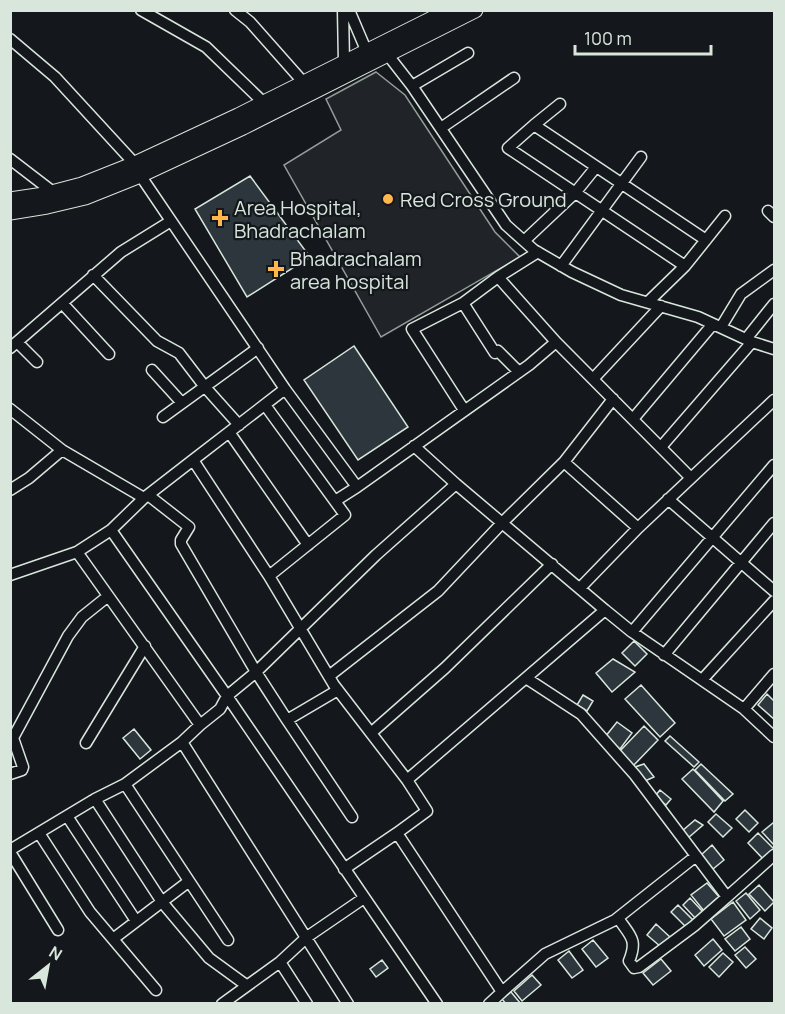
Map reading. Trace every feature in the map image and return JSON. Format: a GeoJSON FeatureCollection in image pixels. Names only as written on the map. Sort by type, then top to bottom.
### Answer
{"type":"FeatureCollection","features":[{"type":"Feature","properties":{"kind":"highway"},"geometry":{"type":"LineString","coordinates":[[384,51],[450,10]]}},
{"type":"Feature","properties":{"kind":"highway"},"geometry":{"type":"LineString","coordinates":[[10,200],[53,192],[137,170],[243,127],[347,68],[475,10]]}},
{"type":"Feature","properties":{"kind":"highway"},"geometry":{"type":"LineString","coordinates":[[10,212],[85,197],[304,83],[347,68]]}},
{"type":"Feature","properties":{"kind":"street"},"geometry":{"type":"LineString","coordinates":[[141,10],[206,47],[264,103]]}},
{"type":"Feature","properties":{"kind":"street"},"geometry":{"type":"LineString","coordinates":[[235,10],[250,22],[304,83]]}},
{"type":"Feature","properties":{"kind":"street"},"geometry":{"type":"LineString","coordinates":[[343,10],[347,68]]}},
{"type":"Feature","properties":{"kind":"street"},"geometry":{"type":"LineString","coordinates":[[350,10],[369,58]]}},
{"type":"Feature","properties":{"kind":"street"},"geometry":{"type":"LineString","coordinates":[[10,39],[55,77],[137,170],[285,389],[357,487]]}},
{"type":"Feature","properties":{"kind":"street"},"geometry":{"type":"LineString","coordinates":[[384,51],[412,86],[506,225],[538,252],[561,266],[621,295],[698,316],[749,341],[774,349]]}},
{"type":"Feature","properties":{"kind":"street"},"geometry":{"type":"LineString","coordinates":[[412,86],[468,53]]}},
{"type":"Feature","properties":{"kind":"street"},"geometry":{"type":"LineString","coordinates":[[441,128],[514,78]]}},
{"type":"Feature","properties":{"kind":"street"},"geometry":{"type":"LineString","coordinates":[[560,104],[508,148],[685,266]]}},
{"type":"Feature","properties":{"kind":"street"},"geometry":{"type":"LineString","coordinates":[[534,125],[706,240]]}},
{"type":"Feature","properties":{"kind":"street"},"geometry":{"type":"LineString","coordinates":[[561,266],[641,157]]}},
{"type":"Feature","properties":{"kind":"street"},"geometry":{"type":"LineString","coordinates":[[10,159],[53,192]]}},
{"type":"Feature","properties":{"kind":"street"},"geometry":{"type":"LineString","coordinates":[[524,241],[575,192],[596,167]]}},
{"type":"Feature","properties":{"kind":"street"},"geometry":{"type":"LineString","coordinates":[[648,302],[685,266],[726,216]]}},
{"type":"Feature","properties":{"kind":"street"},"geometry":{"type":"LineString","coordinates":[[37,362],[14,345],[121,252],[171,221]]}},
{"type":"Feature","properties":{"kind":"street"},"geometry":{"type":"LineString","coordinates":[[464,410],[412,328],[462,303],[538,252]]}},
{"type":"Feature","properties":{"kind":"street"},"geometry":{"type":"LineString","coordinates":[[633,419],[717,325],[741,294],[774,270]]}},
{"type":"Feature","properties":{"kind":"street"},"geometry":{"type":"LineString","coordinates":[[93,275],[158,341],[179,353],[239,425]]}},
{"type":"Feature","properties":{"kind":"street"},"geometry":{"type":"LineString","coordinates":[[498,277],[556,342],[691,478]]}},
{"type":"Feature","properties":{"kind":"street"},"geometry":{"type":"LineString","coordinates":[[62,303],[109,354]]}},
{"type":"Feature","properties":{"kind":"street"},"geometry":{"type":"LineString","coordinates":[[462,303],[495,352],[498,351],[519,372]]}},
{"type":"Feature","properties":{"kind":"street"},"geometry":{"type":"LineString","coordinates":[[661,447],[749,341],[774,304]]}},
{"type":"Feature","properties":{"kind":"street"},"geometry":{"type":"LineString","coordinates":[[593,379],[661,306]]}},
{"type":"Feature","properties":{"kind":"street"},"geometry":{"type":"LineString","coordinates":[[335,501],[519,372],[556,342]]}},
{"type":"Feature","properties":{"kind":"street"},"geometry":{"type":"LineString","coordinates":[[163,417],[258,348]]}},
{"type":"Feature","properties":{"kind":"street"},"geometry":{"type":"LineString","coordinates":[[152,370],[182,404]]}},
{"type":"Feature","properties":{"kind":"street"},"geometry":{"type":"LineString","coordinates":[[10,576],[77,552],[111,530],[146,497],[285,389]]}},
{"type":"Feature","properties":{"kind":"street"},"geometry":{"type":"LineString","coordinates":[[329,676],[438,591],[564,462],[613,399]]}},
{"type":"Feature","properties":{"kind":"street"},"geometry":{"type":"LineString","coordinates":[[580,588],[638,528],[774,400]]}},
{"type":"Feature","properties":{"kind":"street"},"geometry":{"type":"LineString","coordinates":[[265,405],[345,515],[269,576]]}},
{"type":"Feature","properties":{"kind":"street"},"geometry":{"type":"LineString","coordinates":[[10,409],[62,450],[146,497],[189,527],[181,544],[256,672],[352,817]]}},
{"type":"Feature","properties":{"kind":"street"},"geometry":{"type":"LineString","coordinates":[[229,432],[308,545]]}},
{"type":"Feature","properties":{"kind":"street"},"geometry":{"type":"LineString","coordinates":[[414,446],[632,632],[744,709],[774,737]]}},
{"type":"Feature","properties":{"kind":"street"},"geometry":{"type":"LineString","coordinates":[[10,490],[29,478],[62,450]]}},
{"type":"Feature","properties":{"kind":"street"},"geometry":{"type":"LineString","coordinates":[[193,460],[269,576],[338,690],[407,780],[427,811],[344,869]]}},
{"type":"Feature","properties":{"kind":"street"},"geometry":{"type":"LineString","coordinates":[[564,462],[638,528]]}},
{"type":"Feature","properties":{"kind":"street"},"geometry":{"type":"LineString","coordinates":[[632,632],[774,465]]}},
{"type":"Feature","properties":{"kind":"street"},"geometry":{"type":"LineString","coordinates":[[58,930],[10,851],[95,799],[125,784],[182,742],[220,709],[227,696],[256,672],[376,555],[456,484]]}},
{"type":"Feature","properties":{"kind":"street"},"geometry":{"type":"LineString","coordinates":[[668,499],[774,591]]}},
{"type":"Feature","properties":{"kind":"street"},"geometry":{"type":"LineString","coordinates":[[664,655],[774,522]]}},
{"type":"Feature","properties":{"kind":"street"},"geometry":{"type":"LineString","coordinates":[[111,530],[437,1004]]}},
{"type":"Feature","properties":{"kind":"street"},"geometry":{"type":"LineString","coordinates":[[77,552],[200,725]]}},
{"type":"Feature","properties":{"kind":"street"},"geometry":{"type":"LineString","coordinates":[[371,733],[445,668],[552,564]]}},
{"type":"Feature","properties":{"kind":"street"},"geometry":{"type":"LineString","coordinates":[[10,774],[22,770],[23,767],[13,738],[68,636],[82,617],[107,597]]}},
{"type":"Feature","properties":{"kind":"street"},"geometry":{"type":"LineString","coordinates":[[702,680],[774,600]]}},
{"type":"Feature","properties":{"kind":"street"},"geometry":{"type":"LineString","coordinates":[[407,780],[605,610]]}},
{"type":"Feature","properties":{"kind":"street"},"geometry":{"type":"LineString","coordinates":[[86,743],[145,645]]}},
{"type":"Feature","properties":{"kind":"street"},"geometry":{"type":"LineString","coordinates":[[744,709],[774,674]]}},
{"type":"Feature","properties":{"kind":"street"},"geometry":{"type":"LineString","coordinates":[[526,678],[581,714],[635,775],[728,897]]}},
{"type":"Feature","properties":{"kind":"street"},"geometry":{"type":"LineString","coordinates":[[287,720],[338,690]]}},
{"type":"Feature","properties":{"kind":"street"},"geometry":{"type":"LineString","coordinates":[[182,742],[348,1004]]}},
{"type":"Feature","properties":{"kind":"street"},"geometry":{"type":"LineString","coordinates":[[125,784],[228,940]]}},
{"type":"Feature","properties":{"kind":"street"},"geometry":{"type":"LineString","coordinates":[[95,799],[162,902],[209,958],[246,985]]}},
{"type":"Feature","properties":{"kind":"street"},"geometry":{"type":"LineString","coordinates":[[67,816],[136,921]]}},
{"type":"Feature","properties":{"kind":"street"},"geometry":{"type":"LineString","coordinates":[[39,833],[90,912],[156,990]]}},
{"type":"Feature","properties":{"kind":"street"},"geometry":{"type":"LineString","coordinates":[[397,833],[502,992]]}},
{"type":"Feature","properties":{"kind":"street"},"geometry":{"type":"LineString","coordinates":[[618,918],[632,939],[634,947],[629,961],[634,968],[639,967],[694,926],[774,855]]}},
{"type":"Feature","properties":{"kind":"street"},"geometry":{"type":"LineString","coordinates":[[489,1004],[546,954],[618,918],[696,856]]}},
{"type":"Feature","properties":{"kind":"street"},"geometry":{"type":"LineString","coordinates":[[113,939],[189,882]]}},
{"type":"Feature","properties":{"kind":"street"},"geometry":{"type":"LineString","coordinates":[[222,1004],[234,1000],[246,985],[280,962],[307,937],[364,898]]}},
{"type":"Feature","properties":{"kind":"street"},"geometry":{"type":"LineString","coordinates":[[280,962],[307,1004]]}},
{"type":"Feature","properties":{"kind":"shaded area","name":"Red Cross Ground"},"geometry":{"type":"Polygon","coordinates":[[[376,72],[405,95],[495,232],[520,257],[381,337],[284,165],[341,130],[326,99],[376,72]]]}},
{"type":"Feature","properties":{"kind":"building"},"geometry":{"type":"Polygon","coordinates":[[[250,176],[310,257],[247,297],[195,209],[250,176]]]}},
{"type":"Feature","properties":{"kind":"building"},"geometry":{"type":"Polygon","coordinates":[[[354,346],[408,427],[358,460],[304,380],[354,346]]]}},
{"type":"Feature","properties":{"kind":"building"},"geometry":{"type":"Polygon","coordinates":[[[634,641],[647,654],[635,666],[622,653],[634,641]]]}},
{"type":"Feature","properties":{"kind":"building"},"geometry":{"type":"Polygon","coordinates":[[[613,659],[635,672],[612,692],[596,673],[613,659]]]}},
{"type":"Feature","properties":{"kind":"building"},"geometry":{"type":"Polygon","coordinates":[[[641,685],[675,723],[660,737],[625,699],[641,685]]]}},
{"type":"Feature","properties":{"kind":"building"},"geometry":{"type":"Polygon","coordinates":[[[767,694],[774,701],[774,719],[758,705],[767,694]]]}},
{"type":"Feature","properties":{"kind":"building"},"geometry":{"type":"Polygon","coordinates":[[[583,695],[593,701],[587,711],[577,705],[583,695]]]}},
{"type":"Feature","properties":{"kind":"building"},"geometry":{"type":"Polygon","coordinates":[[[617,722],[632,733],[620,749],[605,737],[617,722]]]}},
{"type":"Feature","properties":{"kind":"building"},"geometry":{"type":"Polygon","coordinates":[[[644,726],[658,740],[633,766],[619,752],[644,726]]]}},
{"type":"Feature","properties":{"kind":"building"},"geometry":{"type":"Polygon","coordinates":[[[134,729],[151,750],[140,759],[123,738],[134,729]]]}},
{"type":"Feature","properties":{"kind":"building"},"geometry":{"type":"Polygon","coordinates":[[[670,736],[699,762],[694,767],[665,741],[670,736]]]}},
{"type":"Feature","properties":{"kind":"building"},"geometry":{"type":"Polygon","coordinates":[[[644,764],[654,777],[645,781],[635,767],[644,764]]]}},
{"type":"Feature","properties":{"kind":"building"},"geometry":{"type":"Polygon","coordinates":[[[701,764],[733,794],[725,801],[695,770],[701,764]]]}},
{"type":"Feature","properties":{"kind":"building"},"geometry":{"type":"Polygon","coordinates":[[[693,769],[723,801],[714,812],[682,779],[693,769]]]}},
{"type":"Feature","properties":{"kind":"building"},"geometry":{"type":"Polygon","coordinates":[[[660,790],[671,799],[666,805],[655,796],[660,790]]]}},
{"type":"Feature","properties":{"kind":"building"},"geometry":{"type":"Polygon","coordinates":[[[745,810],[758,823],[749,832],[736,819],[745,810]]]}},
{"type":"Feature","properties":{"kind":"building"},"geometry":{"type":"Polygon","coordinates":[[[716,814],[732,828],[723,837],[708,822],[716,814]]]}},
{"type":"Feature","properties":{"kind":"building"},"geometry":{"type":"Polygon","coordinates":[[[695,820],[703,825],[688,838],[682,831],[695,820]]]}},
{"type":"Feature","properties":{"kind":"building"},"geometry":{"type":"Polygon","coordinates":[[[774,824],[774,845],[762,832],[774,824]]]}},
{"type":"Feature","properties":{"kind":"building"},"geometry":{"type":"Polygon","coordinates":[[[758,833],[774,849],[765,861],[748,843],[758,833]]]}},
{"type":"Feature","properties":{"kind":"building"},"geometry":{"type":"Polygon","coordinates":[[[712,845],[724,860],[713,869],[701,855],[712,845]]]}},
{"type":"Feature","properties":{"kind":"building"},"geometry":{"type":"Polygon","coordinates":[[[707,883],[720,898],[704,911],[691,895],[707,883]]]}},
{"type":"Feature","properties":{"kind":"building"},"geometry":{"type":"Polygon","coordinates":[[[759,885],[774,902],[765,911],[749,894],[759,885]]]}},
{"type":"Feature","properties":{"kind":"building"},"geometry":{"type":"Polygon","coordinates":[[[746,893],[760,910],[750,919],[736,901],[746,893]]]}},
{"type":"Feature","properties":{"kind":"building"},"geometry":{"type":"Polygon","coordinates":[[[690,898],[703,912],[696,919],[683,905],[690,898]]]}},
{"type":"Feature","properties":{"kind":"building"},"geometry":{"type":"Polygon","coordinates":[[[733,902],[746,920],[724,936],[711,919],[733,902]]]}},
{"type":"Feature","properties":{"kind":"building"},"geometry":{"type":"Polygon","coordinates":[[[678,905],[693,920],[686,927],[671,912],[678,905]]]}},
{"type":"Feature","properties":{"kind":"building"},"geometry":{"type":"Polygon","coordinates":[[[760,918],[772,928],[764,939],[751,929],[760,918]]]}},
{"type":"Feature","properties":{"kind":"building"},"geometry":{"type":"Polygon","coordinates":[[[656,924],[670,937],[661,947],[647,935],[656,924]]]}},
{"type":"Feature","properties":{"kind":"building"},"geometry":{"type":"Polygon","coordinates":[[[741,927],[750,939],[735,951],[725,939],[741,927]]]}},
{"type":"Feature","properties":{"kind":"building"},"geometry":{"type":"Polygon","coordinates":[[[713,939],[722,950],[704,966],[695,955],[713,939]]]}},
{"type":"Feature","properties":{"kind":"building"},"geometry":{"type":"Polygon","coordinates":[[[593,940],[608,958],[596,967],[582,949],[593,940]]]}},
{"type":"Feature","properties":{"kind":"building"},"geometry":{"type":"Polygon","coordinates":[[[745,947],[756,959],[746,968],[735,955],[745,947]]]}},
{"type":"Feature","properties":{"kind":"building"},"geometry":{"type":"Polygon","coordinates":[[[569,951],[583,970],[572,978],[558,960],[569,951]]]}},
{"type":"Feature","properties":{"kind":"building"},"geometry":{"type":"Polygon","coordinates":[[[723,953],[733,962],[719,977],[709,967],[723,953]]]}},
{"type":"Feature","properties":{"kind":"building"},"geometry":{"type":"Polygon","coordinates":[[[661,959],[671,971],[653,985],[643,973],[661,959]]]}},
{"type":"Feature","properties":{"kind":"building"},"geometry":{"type":"Polygon","coordinates":[[[382,960],[388,968],[376,977],[370,969],[382,960]]]}},
{"type":"Feature","properties":{"kind":"building"},"geometry":{"type":"Polygon","coordinates":[[[532,975],[541,985],[522,1001],[514,991],[532,975]]]}},
{"type":"Feature","properties":{"kind":"building"},"geometry":{"type":"Polygon","coordinates":[[[511,992],[521,1004],[506,1004],[502,999],[511,992]]]}},
{"type":"Feature","properties":{"kind":"place","name":"Red Cross Ground"},"geometry":{"type":"Point","coordinates":[388,199]}},
{"type":"Feature","properties":{"kind":"place","name":"Area Hospital, Bhadrachalam"},"geometry":{"type":"Point","coordinates":[220,218]}},
{"type":"Feature","properties":{"kind":"place","name":"Bhadrachalam area hospital"},"geometry":{"type":"Point","coordinates":[276,269]}}]}
